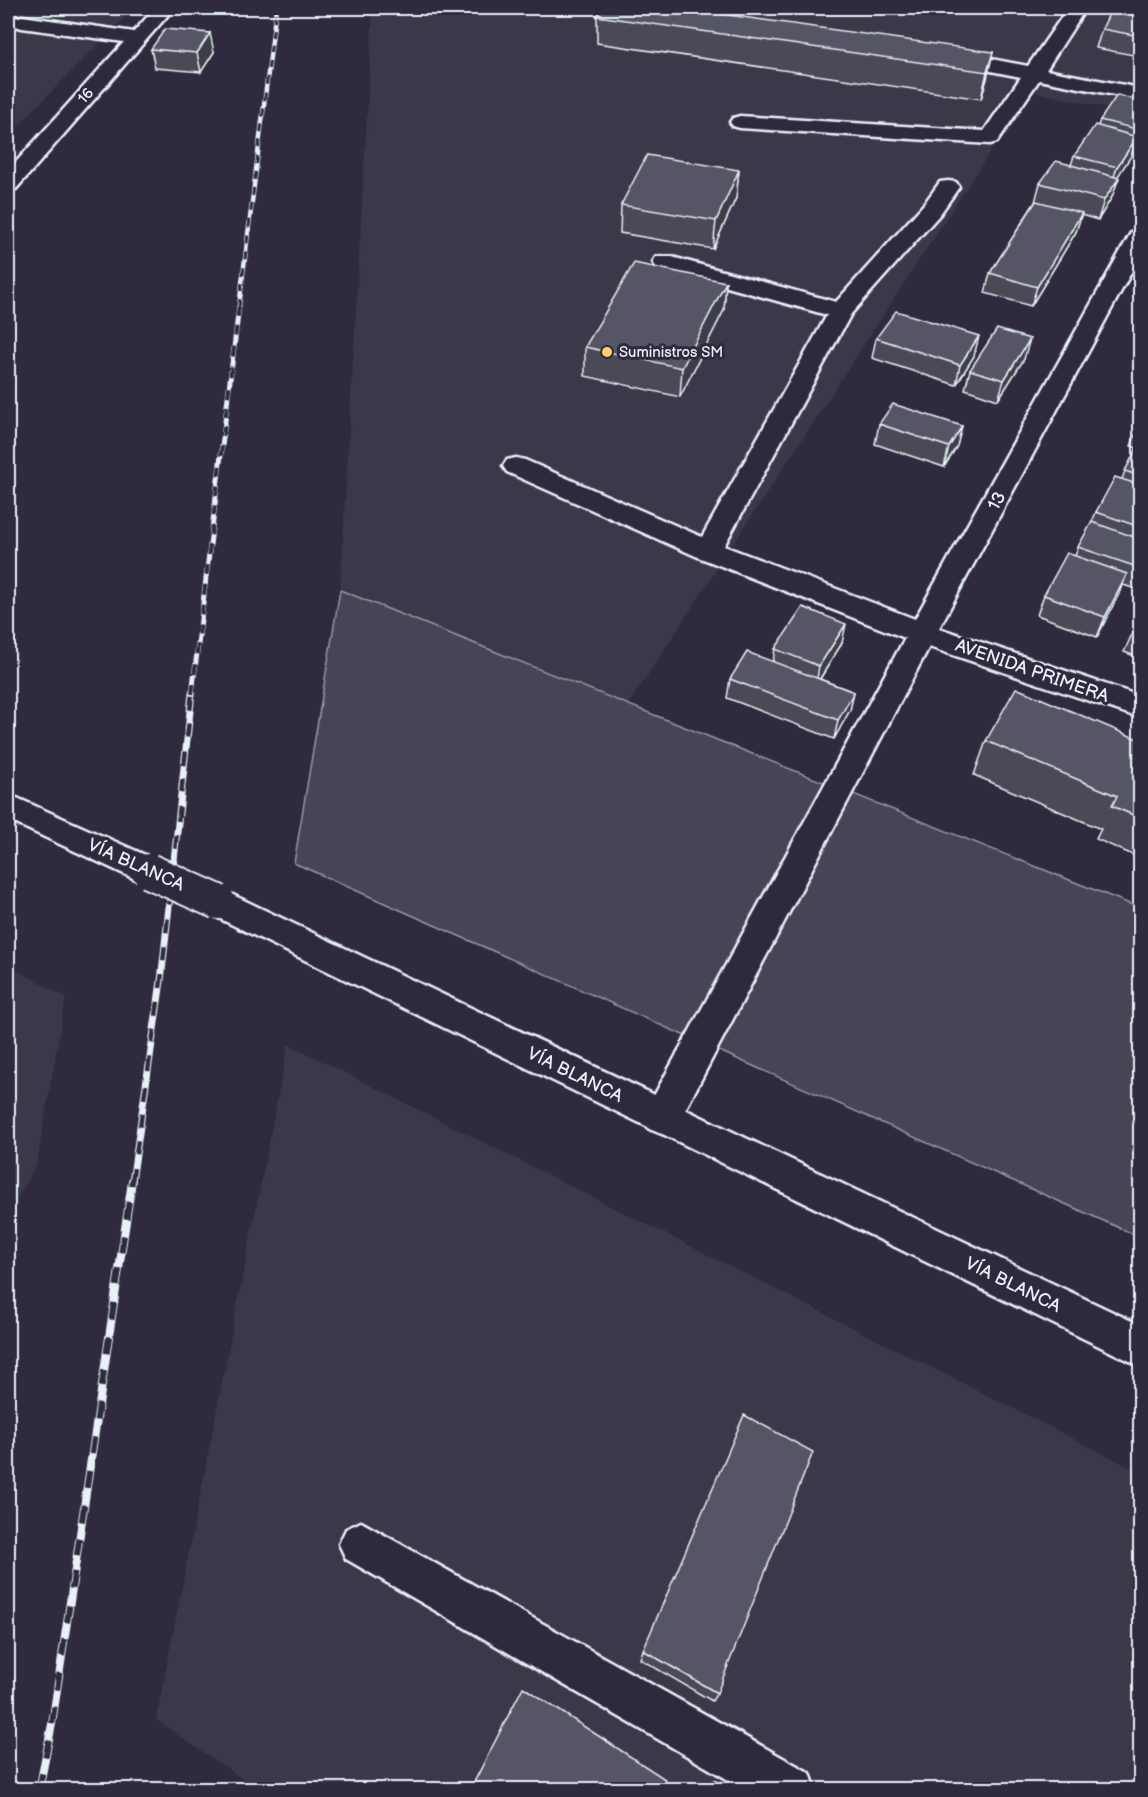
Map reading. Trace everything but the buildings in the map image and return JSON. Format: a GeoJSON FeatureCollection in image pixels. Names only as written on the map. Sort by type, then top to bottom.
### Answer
{"type":"FeatureCollection","features":[{"type":"Feature","properties":{"kind":"street","name":"16"},"geometry":{"type":"LineString","coordinates":[[8,184],[165,8]]}},
{"type":"Feature","properties":{"kind":"street"},"geometry":{"type":"LineString","coordinates":[[740,122],[990,138],[1077,8]]}},
{"type":"Feature","properties":{"kind":"street"},"geometry":{"type":"LineString","coordinates":[[16,18],[138,38]]}},
{"type":"Feature","properties":{"kind":"street"},"geometry":{"type":"LineString","coordinates":[[929,54],[1140,94]]}},
{"type":"Feature","properties":{"kind":"street"},"geometry":{"type":"LineString","coordinates":[[708,550],[841,311],[932,209],[948,187]]}},
{"type":"Feature","properties":{"kind":"street","name":"13"},"geometry":{"type":"LineString","coordinates":[[662,1117],[850,765],[924,634],[1140,236]]}},
{"type":"Feature","properties":{"kind":"street"},"geometry":{"type":"LineString","coordinates":[[664,262],[841,311]]}},
{"type":"Feature","properties":{"kind":"street","name":"AVENIDA PRIMERA"},"geometry":{"type":"LineString","coordinates":[[516,466],[708,550],[924,634],[1140,707]]}},
{"type":"Feature","properties":{"kind":"street","name":"VÍA BLANCA"},"geometry":{"type":"LineString","coordinates":[[8,806],[218,902],[1140,1346]]}},
{"type":"Feature","properties":{"kind":"street"},"geometry":{"type":"LineString","coordinates":[[361,1544],[793,1790]]}},
{"type":"Feature","properties":{"kind":"shaded area"},"geometry":{"type":"Polygon","coordinates":[[[8,8],[134,8],[8,136],[8,8]]]}},
{"type":"Feature","properties":{"kind":"shaded area","name":"Suministros SM"},"geometry":{"type":"Polygon","coordinates":[[[373,8],[1140,8],[1140,115],[1030,91],[627,707],[340,590],[373,8]]]}},
{"type":"Feature","properties":{"kind":"shaded area"},"geometry":{"type":"Polygon","coordinates":[[[340,590],[1140,908],[1140,1237],[294,863],[340,590]]]}},
{"type":"Feature","properties":{"kind":"shaded area"},"geometry":{"type":"Polygon","coordinates":[[[8,965],[66,997],[37,1163],[8,1216],[8,965]]]}},
{"type":"Feature","properties":{"kind":"shaded area"},"geometry":{"type":"Polygon","coordinates":[[[288,1044],[1140,1472],[1140,1789],[257,1789],[156,1720],[288,1044]]]}},
{"type":"Feature","properties":{"kind":"railway"},"geometry":{"type":"LineString","coordinates":[[239,307],[276,8]]}},
{"type":"Feature","properties":{"kind":"railway"},"geometry":{"type":"LineString","coordinates":[[192,694],[239,306]]}},
{"type":"Feature","properties":{"kind":"railway"},"geometry":{"type":"LineString","coordinates":[[132,1182],[161,981],[192,693]]}},
{"type":"Feature","properties":{"kind":"railway"},"geometry":{"type":"LineString","coordinates":[[39,1790],[52,1724],[132,1181]]}},
{"type":"Feature","properties":{"kind":"place","name":"Suministros SM"},"geometry":{"type":"Point","coordinates":[607,352]}}]}
